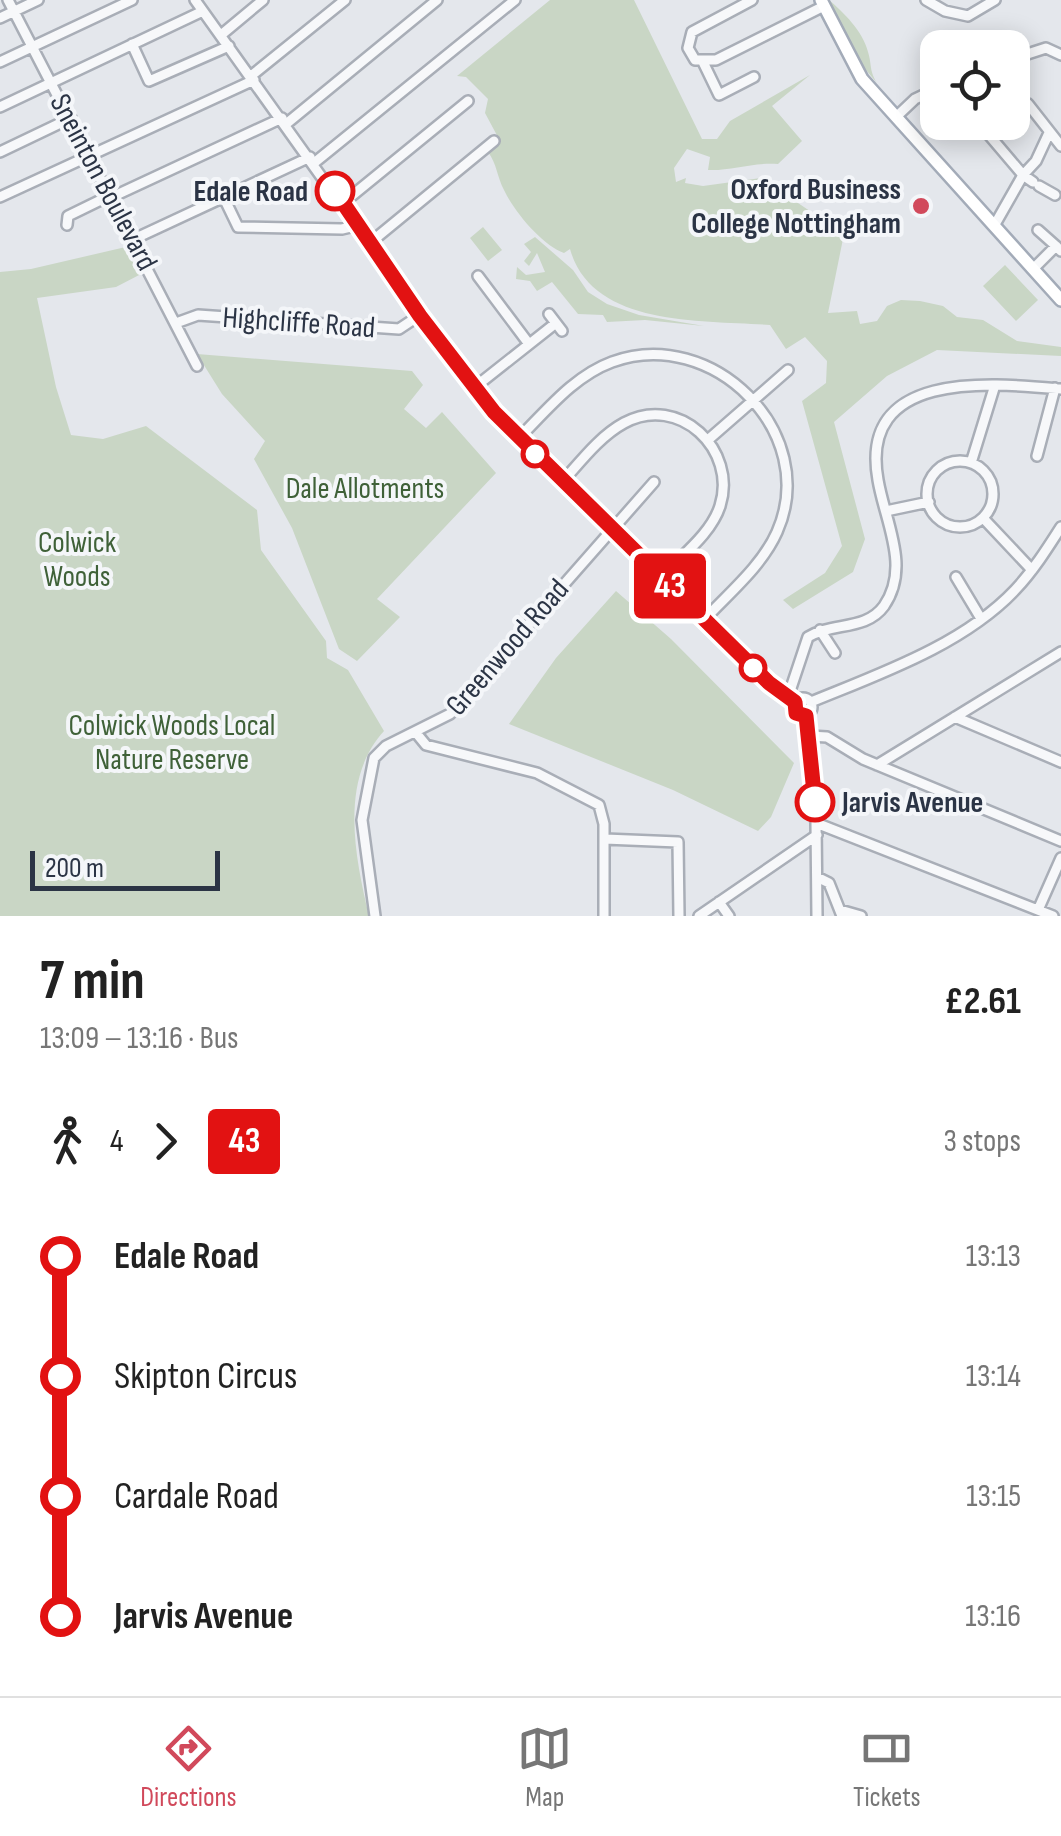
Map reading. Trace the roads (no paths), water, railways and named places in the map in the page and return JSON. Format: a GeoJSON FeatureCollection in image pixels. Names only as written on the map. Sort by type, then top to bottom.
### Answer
{"type":"FeatureCollection","features":[{"type":"Feature","properties":{"kind":"main road"},"geometry":{"type":"LineString","coordinates":[[823,3],[854,68],[1061,300]]}},
{"type":"Feature","properties":{"kind":"street","name":"Sneinton Boulevard"},"geometry":{"type":"LineString","coordinates":[[8,0],[198,366]]}},
{"type":"Feature","properties":{"kind":"street"},"geometry":{"type":"LineString","coordinates":[[0,18],[38,0]]}},
{"type":"Feature","properties":{"kind":"street"},"geometry":{"type":"LineString","coordinates":[[0,62],[132,0]]}},
{"type":"Feature","properties":{"kind":"street"},"geometry":{"type":"LineString","coordinates":[[195,0],[371,242],[420,316],[519,438],[704,620],[792,700]]}},
{"type":"Feature","properties":{"kind":"street"},"geometry":{"type":"LineString","coordinates":[[221,35],[263,0]]}},
{"type":"Feature","properties":{"kind":"street"},"geometry":{"type":"LineString","coordinates":[[0,197],[253,78],[345,0]]}},
{"type":"Feature","properties":{"kind":"street"},"geometry":{"type":"LineString","coordinates":[[67,225],[68,216],[284,121],[437,0]]}},
{"type":"Feature","properties":{"kind":"street"},"geometry":{"type":"LineString","coordinates":[[134,239],[312,160],[515,0]]}},
{"type":"Feature","properties":{"kind":"street"},"geometry":{"type":"LineString","coordinates":[[752,0],[735,4],[688,36],[691,55],[703,62],[720,95],[754,78]]}},
{"type":"Feature","properties":{"kind":"street"},"geometry":{"type":"LineString","coordinates":[[926,0],[968,16],[995,0]]}},
{"type":"Feature","properties":{"kind":"street"},"geometry":{"type":"LineString","coordinates":[[703,62],[716,60],[823,3]]}},
{"type":"Feature","properties":{"kind":"street"},"geometry":{"type":"LineString","coordinates":[[0,107],[203,11]]}},
{"type":"Feature","properties":{"kind":"street"},"geometry":{"type":"LineString","coordinates":[[132,44],[149,80],[228,46]]}},
{"type":"Feature","properties":{"kind":"street"},"geometry":{"type":"LineString","coordinates":[[1030,53],[1046,48],[1061,54]]}},
{"type":"Feature","properties":{"kind":"street"},"geometry":{"type":"LineString","coordinates":[[896,117],[920,97]]}},
{"type":"Feature","properties":{"kind":"street"},"geometry":{"type":"LineString","coordinates":[[343,203],[468,101]]}},
{"type":"Feature","properties":{"kind":"street"},"geometry":{"type":"LineString","coordinates":[[1030,107],[1061,146]]}},
{"type":"Feature","properties":{"kind":"street"},"geometry":{"type":"LineString","coordinates":[[0,152],[71,118]]}},
{"type":"Feature","properties":{"kind":"street"},"geometry":{"type":"LineString","coordinates":[[994,226],[1023,175],[1036,161],[1049,133]]}},
{"type":"Feature","properties":{"kind":"street"},"geometry":{"type":"LineString","coordinates":[[993,140],[1023,175],[1055,195]]}},
{"type":"Feature","properties":{"kind":"street"},"geometry":{"type":"LineString","coordinates":[[371,242],[494,141]]}},
{"type":"Feature","properties":{"kind":"street"},"geometry":{"type":"LineString","coordinates":[[224,198],[238,227],[342,229],[358,225]]}},
{"type":"Feature","properties":{"kind":"street"},"geometry":{"type":"LineString","coordinates":[[1034,268],[1059,248],[1038,230]]}},
{"type":"Feature","properties":{"kind":"street"},"geometry":{"type":"LineString","coordinates":[[483,280],[529,344]]}},
{"type":"Feature","properties":{"kind":"street"},"geometry":{"type":"LineString","coordinates":[[476,387],[529,344],[559,327],[549,314]]}},
{"type":"Feature","properties":{"kind":"street","name":"Highcliffe Road"},"geometry":{"type":"LineString","coordinates":[[176,324],[198,315],[399,329],[420,316]]}},
{"type":"Feature","properties":{"kind":"street"},"geometry":{"type":"LineString","coordinates":[[519,438],[587,375],[613,362],[644,355],[707,365],[754,399],[780,447],[786,473],[782,516],[759,560],[704,620]]}},
{"type":"Feature","properties":{"kind":"street"},"geometry":{"type":"LineString","coordinates":[[708,439],[788,370]]}},
{"type":"Feature","properties":{"kind":"street"},"geometry":{"type":"LineString","coordinates":[[971,463],[995,385]]}},
{"type":"Feature","properties":{"kind":"street"},"geometry":{"type":"LineString","coordinates":[[806,716],[796,713],[792,700],[804,644],[820,630],[859,624],[881,611],[889,598],[897,567],[876,450],[885,426],[901,407],[943,386],[1058,389],[1037,456]]}},
{"type":"Feature","properties":{"kind":"street"},"geometry":{"type":"LineString","coordinates":[[562,481],[626,421],[668,417],[682,420],[708,439],[720,457],[724,486],[720,508],[708,528],[662,577]]}},
{"type":"Feature","properties":{"kind":"street"},"geometry":{"type":"LineString","coordinates":[[954,462],[971,463],[985,472],[993,487],[992,504],[983,518],[968,526],[951,526],[936,517],[928,502],[929,484],[938,470],[954,462]]}},
{"type":"Feature","properties":{"kind":"street","name":"Greenwood Road"},"geometry":{"type":"LineString","coordinates":[[375,916],[362,830],[369,773],[381,750],[450,714],[654,482]]}},
{"type":"Feature","properties":{"kind":"street"},"geometry":{"type":"LineString","coordinates":[[886,511],[928,502]]}},
{"type":"Feature","properties":{"kind":"street"},"geometry":{"type":"LineString","coordinates":[[983,518],[1032,570]]}},
{"type":"Feature","properties":{"kind":"street"},"geometry":{"type":"LineString","coordinates":[[792,700],[811,702],[910,660],[980,617],[1014,591],[1061,527]]}},
{"type":"Feature","properties":{"kind":"street"},"geometry":{"type":"LineString","coordinates":[[956,577],[980,617]]}},
{"type":"Feature","properties":{"kind":"street"},"geometry":{"type":"LineString","coordinates":[[820,630],[835,653]]}},
{"type":"Feature","properties":{"kind":"street"},"geometry":{"type":"LineString","coordinates":[[877,765],[1061,652]]}},
{"type":"Feature","properties":{"kind":"street"},"geometry":{"type":"LineString","coordinates":[[811,702],[806,716],[817,829],[818,916]]}},
{"type":"Feature","properties":{"kind":"street"},"geometry":{"type":"LineString","coordinates":[[955,718],[1061,762]]}},
{"type":"Feature","properties":{"kind":"street"},"geometry":{"type":"LineString","coordinates":[[417,734],[426,745],[537,773],[594,801],[603,811],[604,916]]}},
{"type":"Feature","properties":{"kind":"street"},"geometry":{"type":"LineString","coordinates":[[810,736],[827,738],[877,765],[1061,841]]}},
{"type":"Feature","properties":{"kind":"street"},"geometry":{"type":"LineString","coordinates":[[699,916],[817,829]]}},
{"type":"Feature","properties":{"kind":"street"},"geometry":{"type":"LineString","coordinates":[[817,829],[1053,916]]}},
{"type":"Feature","properties":{"kind":"street"},"geometry":{"type":"LineString","coordinates":[[604,839],[678,842],[680,916]]}},
{"type":"Feature","properties":{"kind":"street"},"geometry":{"type":"LineString","coordinates":[[1038,910],[1061,858]]}},
{"type":"Feature","properties":{"kind":"street"},"geometry":{"type":"LineString","coordinates":[[817,877],[828,883],[841,913],[862,916]]}},
{"type":"Feature","properties":{"kind":"street"},"geometry":{"type":"LineString","coordinates":[[718,902],[729,916]]}},
{"type":"Feature","properties":{"kind":"place","name":"Edale Road"},"geometry":{"type":"Point","coordinates":[335,191]}},
{"type":"Feature","properties":{"kind":"place","name":"Oxford Business College Nottingham"},"geometry":{"type":"Point","coordinates":[921,206]}},
{"type":"Feature","properties":{"kind":"place","name":"Jarvis Avenue"},"geometry":{"type":"Point","coordinates":[815,802]}},
{"type":"Feature","properties":{"kind":"park label","name":"Dale Allotments"},"geometry":{"type":"Point","coordinates":[365,488]}},
{"type":"Feature","properties":{"kind":"park label","name":"Colwick Woods"},"geometry":{"type":"Point","coordinates":[77,559]}},
{"type":"Feature","properties":{"kind":"park label","name":"Colwick Woods Local Nature Reserve"},"geometry":{"type":"Point","coordinates":[172,742]}}]}
